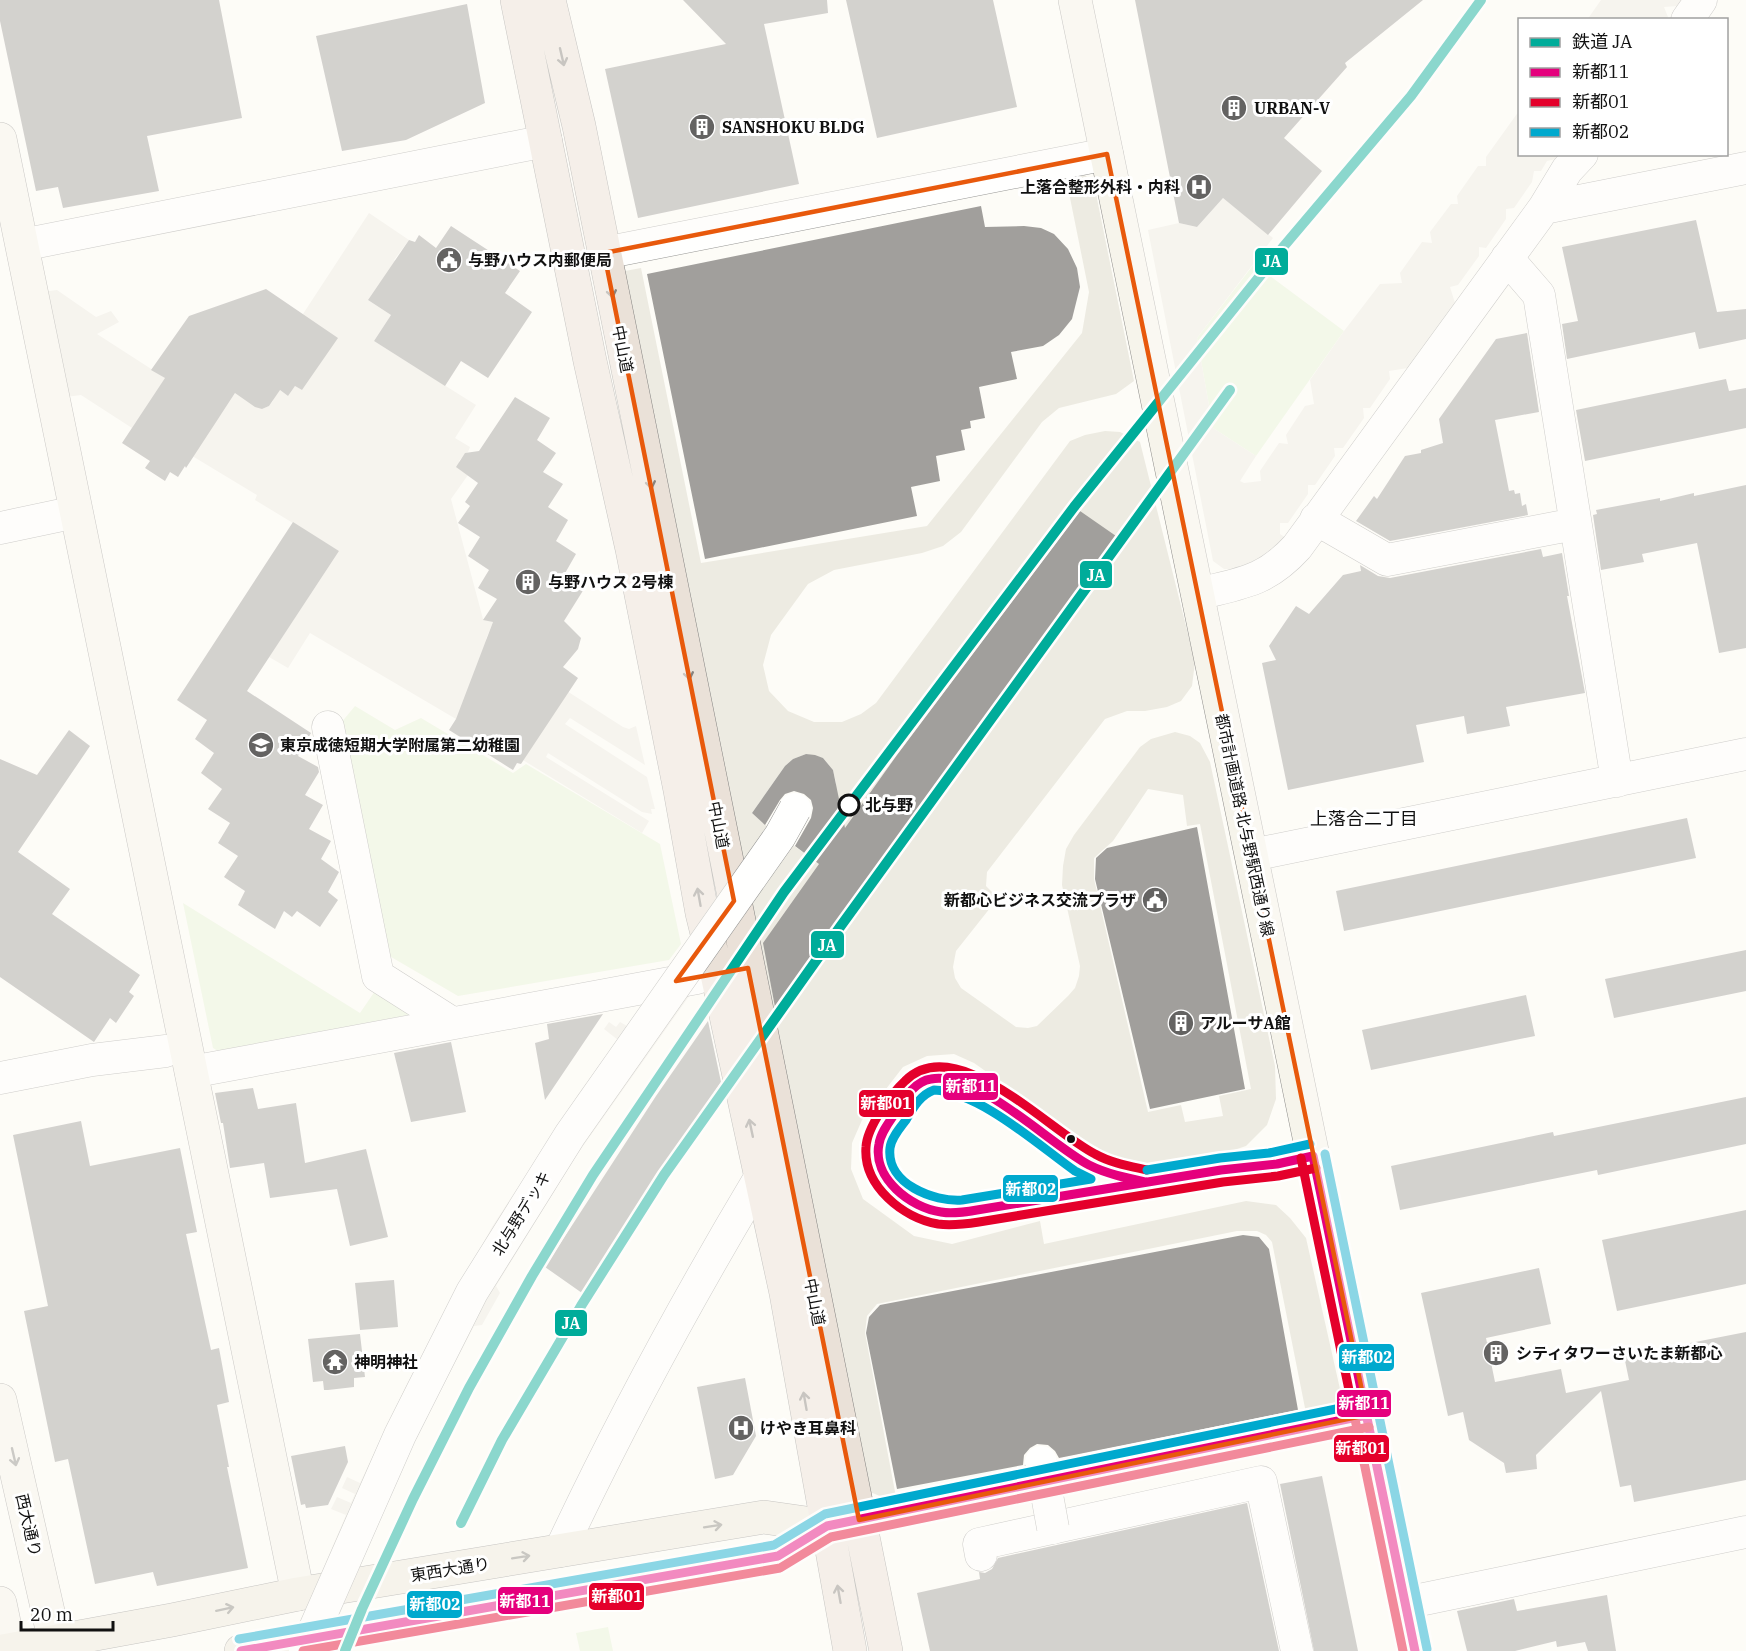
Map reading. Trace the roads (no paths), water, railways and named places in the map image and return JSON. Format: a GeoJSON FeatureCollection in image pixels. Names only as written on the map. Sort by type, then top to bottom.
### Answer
{"type":"FeatureCollection","features":[{"type":"Feature","properties":{"kind":"highway","name":"中山道"},"geometry":{"type":"LineString","coordinates":[[517,0],[590,361],[632,549],[702,913],[733,971],[859,1520],[886,1651]]}},
{"type":"Feature","properties":{"kind":"highway","name":"中山道"},"geometry":{"type":"LineString","coordinates":[[549,0],[579,126],[604,253],[733,971],[761,1176],[788,1304],[850,1651]]}},
{"type":"Feature","properties":{"kind":"main road","name":"東西大通り"},"geometry":{"type":"LineString","coordinates":[[8,1651],[57,1646],[298,1594],[764,1517],[827,1526],[859,1520]]}},
{"type":"Feature","properties":{"kind":"main road","name":"東西大通り"},"geometry":{"type":"LineString","coordinates":[[241,1651],[304,1647],[778,1556],[827,1526]]}},
{"type":"Feature","properties":{"kind":"street","name":"都市計画道路 北与野駅西通り線"},"geometry":{"type":"LineString","coordinates":[[1075,0],[1415,1651]]}},
{"type":"Feature","properties":{"kind":"street"},"geometry":{"type":"LineString","coordinates":[[1688,18],[1701,0]]}},
{"type":"Feature","properties":{"kind":"street"},"geometry":{"type":"LineString","coordinates":[[0,139],[298,1594]]}},
{"type":"Feature","properties":{"kind":"street"},"geometry":{"type":"LineString","coordinates":[[22,244],[546,141]]}},
{"type":"Feature","properties":{"kind":"street"},"geometry":{"type":"LineString","coordinates":[[604,253],[1107,154]]}},
{"type":"Feature","properties":{"kind":"street"},"geometry":{"type":"LineString","coordinates":[[1198,594],[1256,579],[1282,563],[1297,547],[1544,207],[1567,170],[1580,156]]}},
{"type":"Feature","properties":{"kind":"street"},"geometry":{"type":"LineString","coordinates":[[1544,207],[1746,168]]}},
{"type":"Feature","properties":{"kind":"street"},"geometry":{"type":"LineString","coordinates":[[1507,258],[1539,295],[1617,781]]}},
{"type":"Feature","properties":{"kind":"street"},"geometry":{"type":"LineString","coordinates":[[0,528],[76,512]]}},
{"type":"Feature","properties":{"kind":"street"},"geometry":{"type":"LineString","coordinates":[[1316,519],[1387,560],[1575,524]]}},
{"type":"Feature","properties":{"kind":"street"},"geometry":{"type":"LineString","coordinates":[[328,727],[378,976],[452,1023]]}},
{"type":"Feature","properties":{"kind":"street"},"geometry":{"type":"LineString","coordinates":[[1252,855],[1746,754]]}},
{"type":"Feature","properties":{"kind":"street","name":"北与野デッキ"},"geometry":{"type":"LineString","coordinates":[[304,1647],[400,1435],[472,1292],[570,1135],[780,836],[795,809]]}},
{"type":"Feature","properties":{"kind":"street"},"geometry":{"type":"LineString","coordinates":[[191,1072],[733,971]]}},
{"type":"Feature","properties":{"kind":"street"},"geometry":{"type":"LineString","coordinates":[[0,1078],[92,1060],[166,1051]]}},
{"type":"Feature","properties":{"kind":"street"},"geometry":{"type":"LineString","coordinates":[[1146,1182],[1218,1170],[1266,1166],[1313,1156]]}},
{"type":"Feature","properties":{"kind":"street"},"geometry":{"type":"LineString","coordinates":[[560,1551],[618,1430],[720,1245],[761,1176]]}},
{"type":"Feature","properties":{"kind":"street","name":"西大通り"},"geometry":{"type":"LineString","coordinates":[[0,1400],[57,1646]]}},
{"type":"Feature","properties":{"kind":"street"},"geometry":{"type":"LineString","coordinates":[[859,1520],[1367,1415]]}},
{"type":"Feature","properties":{"kind":"street"},"geometry":{"type":"LineString","coordinates":[[1041,1462],[1053,1528]]}},
{"type":"Feature","properties":{"kind":"street"},"geometry":{"type":"LineString","coordinates":[[981,1556],[979,1544],[1261,1482],[1297,1651]]}},
{"type":"Feature","properties":{"kind":"street"},"geometry":{"type":"LineString","coordinates":[[1406,1603],[1746,1532]]}},
{"type":"Feature","properties":{"kind":"street"},"geometry":{"type":"LineString","coordinates":[[0,1602],[8,1651]]}},
{"type":"Feature","properties":{"kind":"rail line","name":"JA"},"geometry":{"type":"LineString","coordinates":[[345,1651],[413,1499],[469,1388],[532,1276],[593,1175],[784,892],[1074,507],[1284,246],[1411,96],[1481,0]]}},
{"type":"Feature","properties":{"kind":"rail line","name":"JA"},"geometry":{"type":"LineString","coordinates":[[461,1523],[502,1440],[581,1306],[664,1175],[840,927],[1230,390]]}},
{"type":"Feature","properties":{"kind":"place","name":"URBAN-V"},"geometry":{"type":"Point","coordinates":[1234,108]}},
{"type":"Feature","properties":{"kind":"place","name":"SANSHOKU BLDG"},"geometry":{"type":"Point","coordinates":[702,127]}},
{"type":"Feature","properties":{"kind":"place","name":"上落合整形外科・内科"},"geometry":{"type":"Point","coordinates":[1199,187]}},
{"type":"Feature","properties":{"kind":"place","name":"与野ハウス内郵便局"},"geometry":{"type":"Point","coordinates":[449,260]}},
{"type":"Feature","properties":{"kind":"place","name":"与野ハウス 2号棟"},"geometry":{"type":"Point","coordinates":[528,582]}},
{"type":"Feature","properties":{"kind":"place","name":"東京成徳短期大学附属第二幼稚園"},"geometry":{"type":"Point","coordinates":[261,745]}},
{"type":"Feature","properties":{"kind":"place","name":"北与野"},"geometry":{"type":"Point","coordinates":[849,805]}},
{"type":"Feature","properties":{"kind":"place","name":"新都心ビジネス交流プラザ"},"geometry":{"type":"Point","coordinates":[1155,900]}},
{"type":"Feature","properties":{"kind":"place","name":"アルーサA館"},"geometry":{"type":"Point","coordinates":[1181,1023]}},
{"type":"Feature","properties":{"kind":"place","name":"シティタワーさいたま新都心"},"geometry":{"type":"Point","coordinates":[1496,1353]}},
{"type":"Feature","properties":{"kind":"place","name":"神明神社"},"geometry":{"type":"Point","coordinates":[335,1362]}},
{"type":"Feature","properties":{"kind":"place","name":"けやき耳鼻科"},"geometry":{"type":"Point","coordinates":[741,1428]}},
{"type":"Feature","properties":{"kind":"district","name":"上落合二丁目"},"geometry":{"type":"Point","coordinates":[1364,819]}}]}
